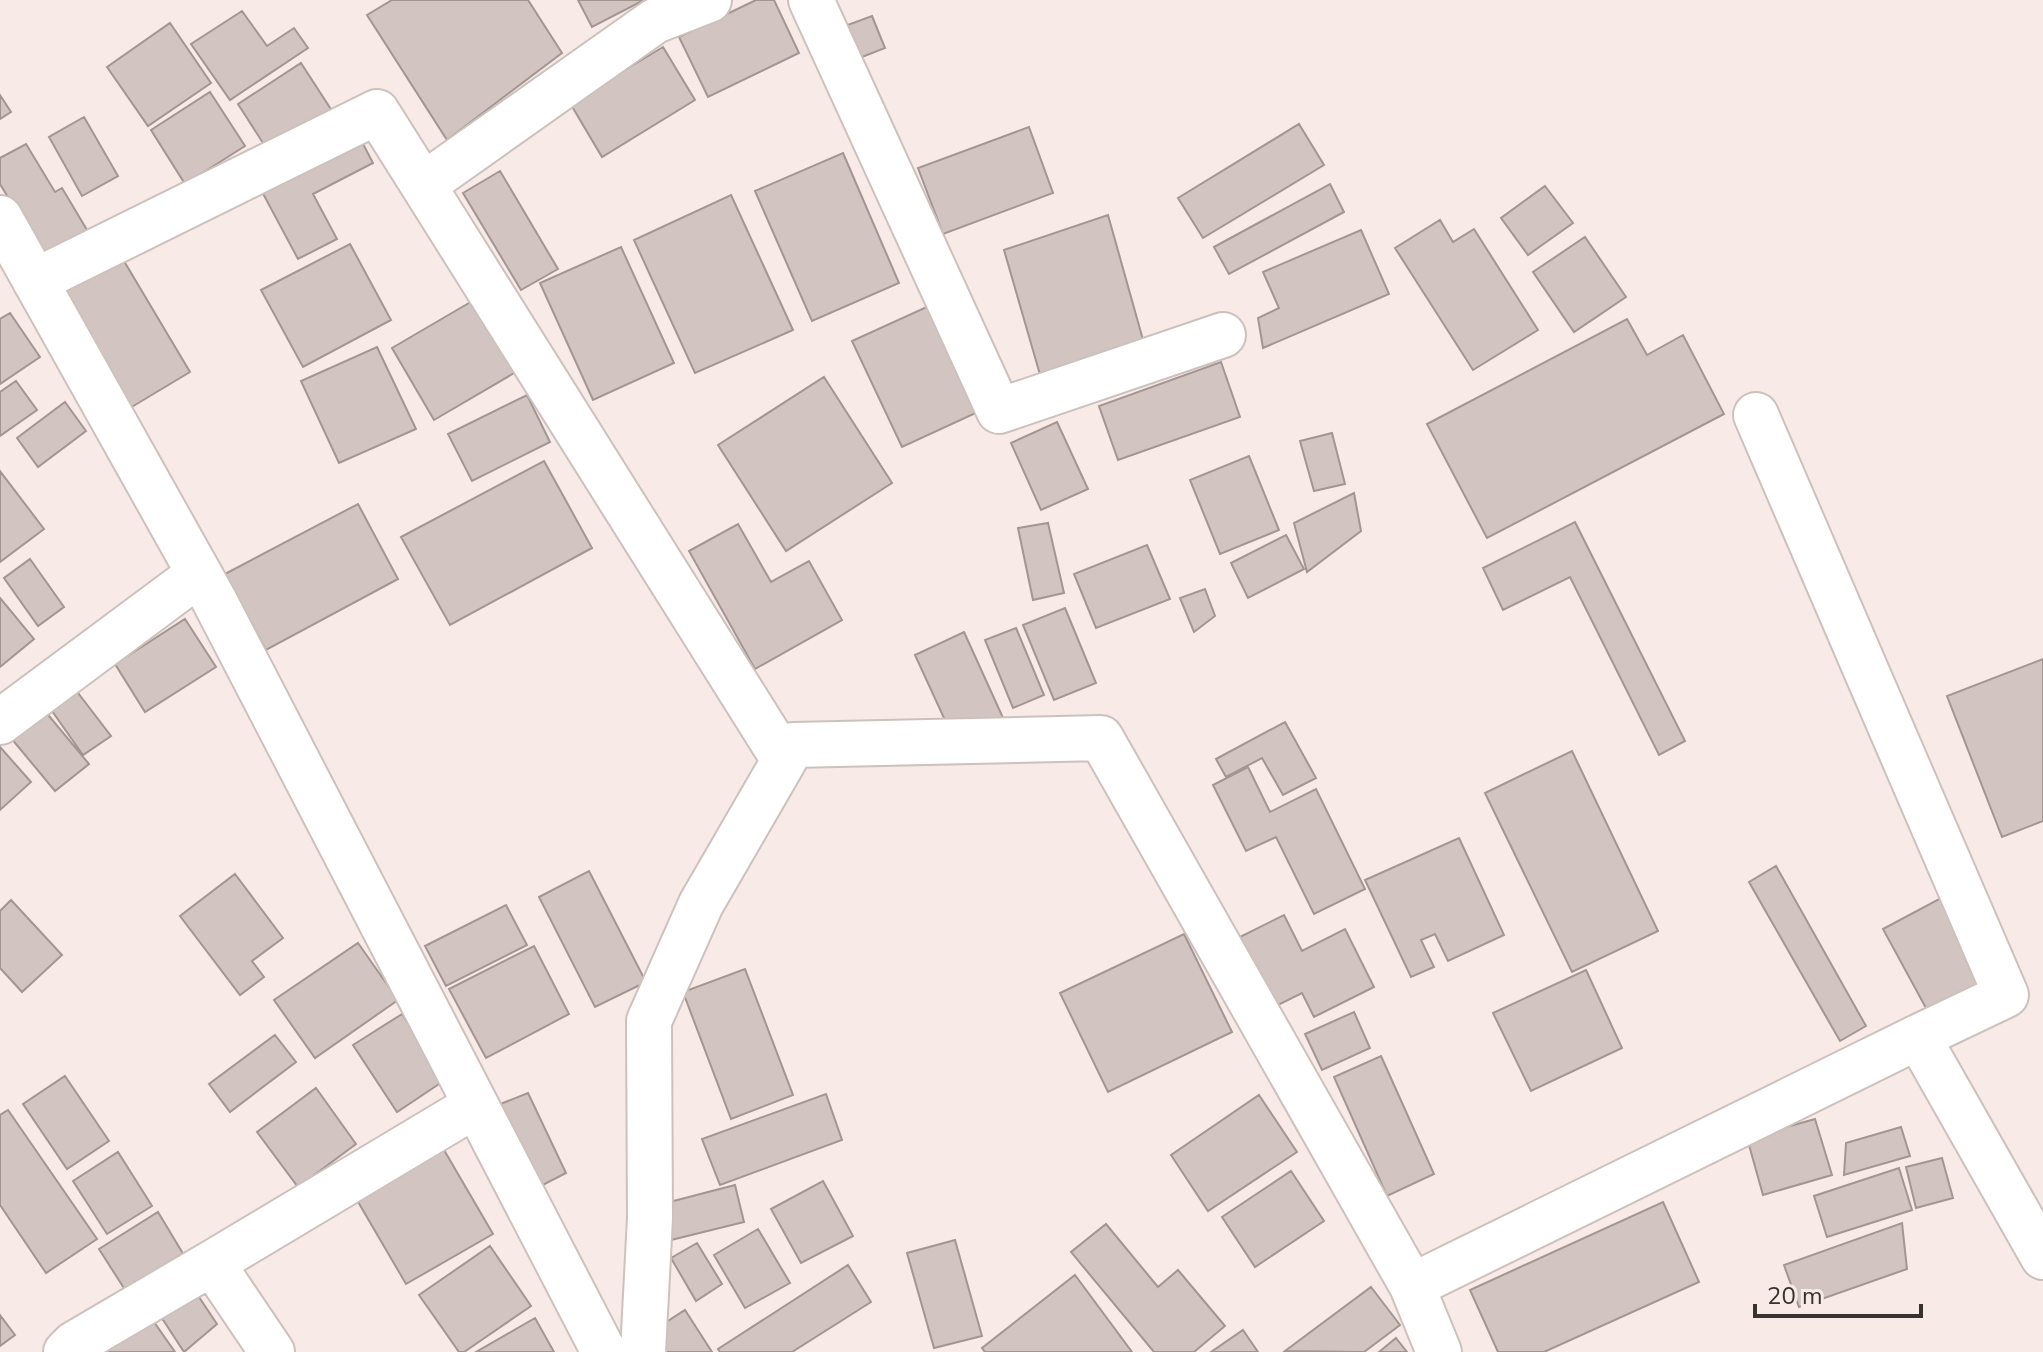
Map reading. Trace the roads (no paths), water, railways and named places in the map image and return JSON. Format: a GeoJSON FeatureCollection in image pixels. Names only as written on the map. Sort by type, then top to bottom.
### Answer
{"type":"FeatureCollection","features":[{"type":"Feature","properties":{"kind":"street"},"geometry":{"type":"LineString","coordinates":[[423,185],[655,21],[709,0]]}},
{"type":"Feature","properties":{"kind":"street"},"geometry":{"type":"LineString","coordinates":[[811,0],[999,411],[1223,335]]}},
{"type":"Feature","properties":{"kind":"street"},"geometry":{"type":"LineString","coordinates":[[35,281],[377,112],[784,760]]}},
{"type":"Feature","properties":{"kind":"street"},"geometry":{"type":"LineString","coordinates":[[0,218],[199,574],[604,1352]]}},
{"type":"Feature","properties":{"kind":"street"},"geometry":{"type":"LineString","coordinates":[[1412,1286],[2006,995],[1756,415]]}},
{"type":"Feature","properties":{"kind":"street"},"geometry":{"type":"LineString","coordinates":[[0,722],[199,574]]}},
{"type":"Feature","properties":{"kind":"street"},"geometry":{"type":"LineString","coordinates":[[643,1352],[650,1218],[649,1021],[701,904],[793,745],[1101,738],[1412,1286],[1439,1352]]}},
{"type":"Feature","properties":{"kind":"street"},"geometry":{"type":"LineString","coordinates":[[1918,1037],[2043,1257]]}},
{"type":"Feature","properties":{"kind":"street"},"geometry":{"type":"LineString","coordinates":[[66,1352],[74,1344],[476,1105]]}},
{"type":"Feature","properties":{"kind":"street"},"geometry":{"type":"LineString","coordinates":[[212,1263],[272,1352]]}}]}
